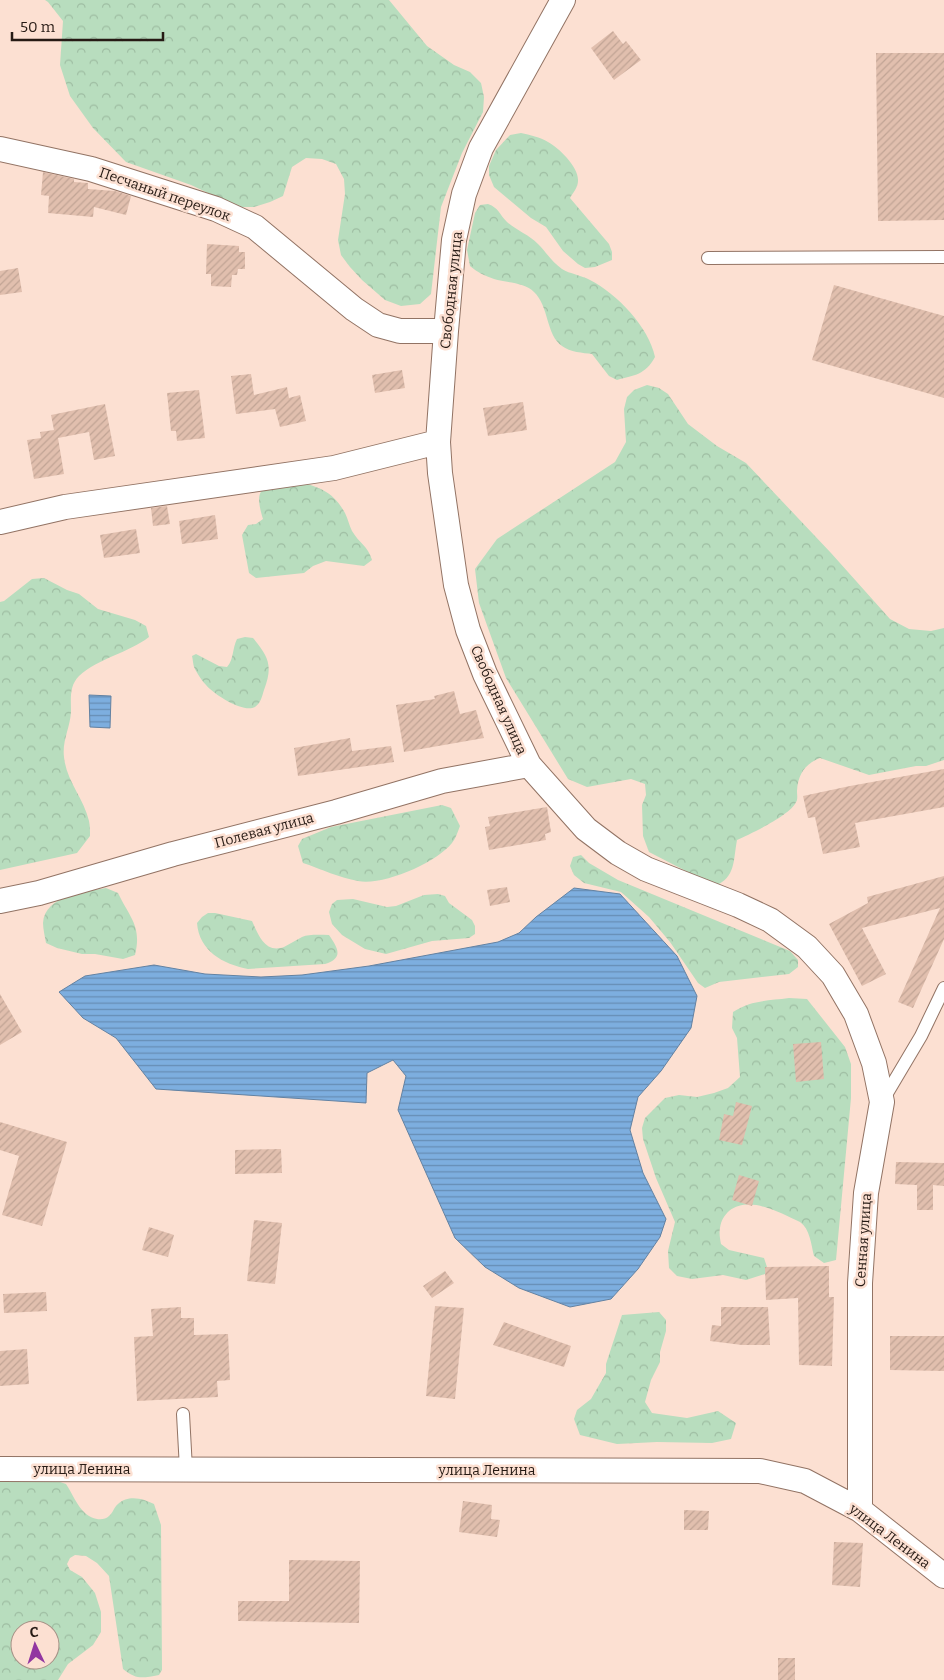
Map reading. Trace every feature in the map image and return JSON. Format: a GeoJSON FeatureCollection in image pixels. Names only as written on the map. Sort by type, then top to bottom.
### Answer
{"type":"FeatureCollection","features":[{"type":"Feature","properties":{"kind":"street","name":"Свободная улица"},"geometry":{"type":"LineString","coordinates":[[563,0],[481,148],[464,194],[454,240],[438,442],[440,473],[456,585],[466,621],[485,674],[529,765],[586,829],[618,853],[646,869],[770,920],[807,947],[833,975],[856,1014],[874,1063],[882,1102]]}},
{"type":"Feature","properties":{"kind":"street","name":"Песчаный переулок"},"geometry":{"type":"LineString","coordinates":[[0,150],[91,169],[216,209],[255,227],[354,309],[378,325],[400,331],[446,331]]}},
{"type":"Feature","properties":{"kind":"street"},"geometry":{"type":"LineString","coordinates":[[0,522],[65,507],[334,468],[438,442]]}},
{"type":"Feature","properties":{"kind":"street","name":"Полевая улица"},"geometry":{"type":"LineString","coordinates":[[0,901],[39,893],[173,854],[336,812],[442,780],[529,765]]}},
{"type":"Feature","properties":{"kind":"street","name":"Сенная улица"},"geometry":{"type":"LineString","coordinates":[[860,1510],[860,1283],[866,1193],[882,1102]]}},
{"type":"Feature","properties":{"kind":"street","name":"улица Ленина"},"geometry":{"type":"LineString","coordinates":[[0,1469],[760,1471],[805,1481],[860,1510],[944,1576]]}},
{"type":"Feature","properties":{"kind":"lane"},"geometry":{"type":"LineString","coordinates":[[708,258],[944,257]]}},
{"type":"Feature","properties":{"kind":"lane","name":"Сенная улица"},"geometry":{"type":"LineString","coordinates":[[882,1102],[921,1036],[944,988]]}},
{"type":"Feature","properties":{"kind":"lane"},"geometry":{"type":"LineString","coordinates":[[183,1414],[186,1469]]}},
{"type":"Feature","properties":{"kind":"green space"},"geometry":{"type":"Polygon","coordinates":[[[45,0],[389,0],[427,46],[454,65],[470,72],[481,83],[484,97],[483,112],[462,153],[441,207],[431,294],[420,304],[401,306],[385,300],[362,280],[341,255],[338,240],[345,194],[344,179],[336,164],[322,159],[306,158],[292,167],[283,196],[254,207],[238,207],[191,185],[126,162],[93,128],[70,96],[60,65],[63,21],[45,0]]]}},
{"type":"Feature","properties":{"kind":"green space"},"geometry":{"type":"Polygon","coordinates":[[[521,133],[538,137],[548,142],[563,153],[572,164],[578,181],[570,198],[609,244],[612,260],[595,267],[585,268],[578,264],[563,251],[546,227],[531,218],[494,187],[489,175],[489,166],[496,150],[510,135],[521,133]]]}},
{"type":"Feature","properties":{"kind":"green space"},"geometry":{"type":"Polygon","coordinates":[[[488,204],[497,209],[511,225],[541,247],[562,269],[600,286],[630,312],[646,334],[655,357],[643,371],[617,380],[609,376],[592,354],[569,350],[557,341],[539,298],[534,292],[526,286],[491,278],[470,266],[467,250],[475,213],[480,205],[488,204]]]}},
{"type":"Feature","properties":{"kind":"green space"},"geometry":{"type":"Polygon","coordinates":[[[647,385],[659,388],[668,394],[688,424],[717,446],[746,463],[890,619],[909,629],[931,631],[944,628],[944,760],[926,766],[916,766],[869,775],[820,758],[815,760],[803,770],[798,785],[797,800],[793,807],[770,824],[737,840],[730,873],[727,878],[715,886],[649,852],[643,836],[642,805],[646,795],[645,784],[631,779],[587,787],[568,779],[506,678],[479,603],[475,569],[497,539],[615,462],[626,442],[624,409],[627,397],[634,390],[647,385]]]}},
{"type":"Feature","properties":{"kind":"green space"},"geometry":{"type":"Polygon","coordinates":[[[294,481],[318,488],[335,499],[345,513],[352,531],[368,551],[372,560],[364,566],[326,561],[313,566],[304,573],[256,578],[249,573],[242,535],[248,525],[256,524],[263,519],[260,508],[260,493],[269,486],[294,481]]]}},
{"type":"Feature","properties":{"kind":"green space"},"geometry":{"type":"Polygon","coordinates":[[[44,578],[79,594],[98,609],[135,620],[146,626],[149,637],[141,643],[87,670],[79,676],[72,688],[71,712],[64,745],[64,757],[71,782],[87,813],[90,836],[77,853],[0,870],[0,602],[4,601],[32,579],[44,578]]]}},
{"type":"Feature","properties":{"kind":"green space"},"geometry":{"type":"Polygon","coordinates":[[[253,638],[266,656],[269,668],[267,682],[261,699],[255,707],[250,708],[238,706],[210,689],[195,670],[192,656],[196,654],[219,666],[227,667],[231,661],[237,639],[253,638]]]}},
{"type":"Feature","properties":{"kind":"green space"},"geometry":{"type":"Polygon","coordinates":[[[442,805],[451,808],[460,826],[455,839],[444,851],[434,858],[408,871],[369,882],[337,876],[303,863],[298,846],[302,839],[331,827],[442,805]]]}},
{"type":"Feature","properties":{"kind":"green space"},"geometry":{"type":"Polygon","coordinates":[[[581,855],[589,863],[618,880],[790,951],[798,960],[798,967],[789,974],[719,982],[705,988],[698,983],[670,942],[649,917],[621,892],[584,883],[574,875],[570,866],[573,857],[581,855]]]}},
{"type":"Feature","properties":{"kind":"green space"},"geometry":{"type":"Polygon","coordinates":[[[106,888],[118,893],[134,922],[137,937],[135,955],[123,959],[95,954],[82,954],[57,948],[46,943],[43,923],[45,914],[51,906],[67,896],[106,888]]]}},
{"type":"Feature","properties":{"kind":"green space"},"geometry":{"type":"Polygon","coordinates":[[[438,894],[445,896],[449,903],[472,920],[475,926],[475,934],[469,938],[432,941],[386,954],[365,949],[342,935],[332,924],[329,912],[332,904],[337,900],[353,899],[387,907],[396,906],[424,895],[438,894]]]}},
{"type":"Feature","properties":{"kind":"green space"},"geometry":{"type":"Polygon","coordinates":[[[208,913],[252,921],[263,942],[272,948],[284,947],[305,936],[329,935],[337,948],[337,956],[331,962],[325,964],[248,969],[230,964],[214,955],[202,941],[197,923],[208,913]]]}},
{"type":"Feature","properties":{"kind":"green space"},"geometry":{"type":"Polygon","coordinates":[[[789,998],[807,999],[845,1047],[851,1064],[851,1098],[836,1260],[824,1263],[814,1256],[808,1233],[800,1222],[765,1207],[746,1205],[729,1211],[724,1216],[720,1230],[721,1244],[729,1250],[764,1258],[768,1270],[765,1274],[746,1280],[723,1275],[692,1279],[677,1276],[669,1268],[668,1251],[675,1222],[656,1178],[643,1139],[642,1128],[645,1118],[665,1098],[679,1095],[697,1097],[728,1088],[740,1077],[737,1038],[732,1028],[733,1012],[753,1003],[789,998]]]}},
{"type":"Feature","properties":{"kind":"green space"},"geometry":{"type":"Polygon","coordinates":[[[659,1312],[666,1320],[666,1331],[660,1352],[660,1362],[651,1380],[645,1402],[652,1413],[687,1418],[718,1411],[736,1423],[731,1439],[712,1443],[657,1442],[617,1444],[580,1435],[574,1419],[577,1410],[591,1399],[606,1373],[606,1364],[622,1315],[659,1312]]]}},
{"type":"Feature","properties":{"kind":"green space"},"geometry":{"type":"Polygon","coordinates":[[[0,1481],[60,1482],[66,1484],[82,1510],[97,1519],[106,1518],[117,1505],[127,1499],[146,1500],[154,1504],[161,1525],[162,1670],[159,1675],[140,1677],[132,1675],[123,1669],[109,1576],[97,1563],[86,1556],[75,1555],[70,1558],[67,1564],[70,1570],[82,1577],[95,1593],[101,1612],[101,1632],[93,1645],[68,1664],[58,1680],[0,1680],[0,1481]]]}},
{"type":"Feature","properties":{"kind":"water"},"geometry":{"type":"Polygon","coordinates":[[[89,695],[111,696],[110,728],[90,727],[89,695]]]}},
{"type":"Feature","properties":{"kind":"water"},"geometry":{"type":"Polygon","coordinates":[[[574,888],[620,894],[677,956],[697,996],[691,1028],[661,1071],[638,1097],[630,1130],[643,1173],[666,1219],[660,1237],[638,1269],[611,1299],[570,1307],[519,1288],[485,1267],[455,1238],[398,1110],[406,1076],[393,1060],[367,1073],[366,1103],[156,1089],[116,1038],[83,1018],[59,992],[85,976],[154,965],[205,974],[261,977],[302,975],[369,966],[498,942],[519,933],[536,917],[574,888]]]}},
{"type":"Feature","properties":{"kind":"building"},"geometry":{"type":"Polygon","coordinates":[[[613,31],[623,44],[626,41],[641,60],[614,80],[591,48],[613,31]]]}},
{"type":"Feature","properties":{"kind":"building"},"geometry":{"type":"Polygon","coordinates":[[[876,53],[944,53],[944,220],[878,221],[876,53]]]}},
{"type":"Feature","properties":{"kind":"building"},"geometry":{"type":"Polygon","coordinates":[[[43,172],[74,179],[74,182],[88,183],[88,189],[115,191],[131,196],[126,215],[94,207],[93,217],[48,213],[49,196],[41,195],[43,172]]]}},
{"type":"Feature","properties":{"kind":"building"},"geometry":{"type":"Polygon","coordinates":[[[207,244],[239,246],[239,252],[245,252],[245,269],[238,269],[237,275],[232,275],[231,287],[211,286],[211,274],[206,274],[207,244]]]}},
{"type":"Feature","properties":{"kind":"building"},"geometry":{"type":"Polygon","coordinates":[[[18,268],[22,292],[0,295],[0,271],[18,268]]]}},
{"type":"Feature","properties":{"kind":"building"},"geometry":{"type":"Polygon","coordinates":[[[834,285],[944,316],[944,398],[812,360],[834,285]]]}},
{"type":"Feature","properties":{"kind":"building"},"geometry":{"type":"Polygon","coordinates":[[[402,370],[405,388],[375,393],[372,375],[402,370]]]}},
{"type":"Feature","properties":{"kind":"building"},"geometry":{"type":"Polygon","coordinates":[[[251,374],[254,395],[287,387],[289,398],[300,395],[306,421],[280,427],[275,409],[236,414],[231,376],[251,374]]]}},
{"type":"Feature","properties":{"kind":"building"},"geometry":{"type":"Polygon","coordinates":[[[199,390],[205,438],[177,441],[176,431],[171,431],[167,393],[199,390]]]}},
{"type":"Feature","properties":{"kind":"building"},"geometry":{"type":"Polygon","coordinates":[[[523,402],[527,430],[488,436],[483,408],[523,402]]]}},
{"type":"Feature","properties":{"kind":"building"},"geometry":{"type":"Polygon","coordinates":[[[105,404],[115,456],[94,460],[89,432],[58,438],[64,474],[34,479],[27,440],[41,438],[40,432],[54,430],[51,415],[105,404]]]}},
{"type":"Feature","properties":{"kind":"building"},"geometry":{"type":"Polygon","coordinates":[[[167,506],[170,524],[153,526],[151,508],[167,506]]]}},
{"type":"Feature","properties":{"kind":"building"},"geometry":{"type":"Polygon","coordinates":[[[215,515],[218,539],[182,544],[179,521],[215,515]]]}},
{"type":"Feature","properties":{"kind":"building"},"geometry":{"type":"Polygon","coordinates":[[[136,529],[140,553],[104,558],[100,535],[136,529]]]}},
{"type":"Feature","properties":{"kind":"building"},"geometry":{"type":"Polygon","coordinates":[[[454,691],[460,714],[476,710],[484,738],[404,752],[396,705],[435,699],[434,696],[454,691]]]}},
{"type":"Feature","properties":{"kind":"building"},"geometry":{"type":"Polygon","coordinates":[[[350,738],[352,751],[391,746],[394,762],[298,776],[294,748],[350,738]]]}},
{"type":"Feature","properties":{"kind":"building"},"geometry":{"type":"Polygon","coordinates":[[[944,769],[944,807],[855,823],[860,847],[823,854],[815,817],[808,818],[803,796],[944,769]]]}},
{"type":"Feature","properties":{"kind":"building"},"geometry":{"type":"Polygon","coordinates":[[[547,807],[551,832],[545,834],[546,840],[489,850],[485,827],[490,826],[488,817],[547,807]]]}},
{"type":"Feature","properties":{"kind":"building"},"geometry":{"type":"Polygon","coordinates":[[[944,876],[944,939],[913,1008],[898,1002],[940,908],[862,928],[886,974],[862,986],[829,924],[868,903],[867,897],[944,876]]]}},
{"type":"Feature","properties":{"kind":"building"},"geometry":{"type":"Polygon","coordinates":[[[507,887],[510,902],[490,906],[487,890],[507,887]]]}},
{"type":"Feature","properties":{"kind":"building"},"geometry":{"type":"Polygon","coordinates":[[[0,994],[22,1032],[0,1045],[0,994]]]}},
{"type":"Feature","properties":{"kind":"building"},"geometry":{"type":"Polygon","coordinates":[[[821,1042],[824,1079],[796,1082],[793,1044],[821,1042]]]}},
{"type":"Feature","properties":{"kind":"building"},"geometry":{"type":"Polygon","coordinates":[[[736,1102],[752,1106],[742,1145],[719,1140],[724,1114],[733,1116],[736,1102]]]}},
{"type":"Feature","properties":{"kind":"building"},"geometry":{"type":"Polygon","coordinates":[[[0,1122],[67,1142],[42,1226],[2,1215],[19,1156],[0,1150],[0,1122]]]}},
{"type":"Feature","properties":{"kind":"building"},"geometry":{"type":"Polygon","coordinates":[[[281,1149],[282,1173],[235,1174],[235,1150],[281,1149]]]}},
{"type":"Feature","properties":{"kind":"building"},"geometry":{"type":"Polygon","coordinates":[[[896,1162],[944,1163],[944,1186],[933,1185],[933,1210],[917,1210],[917,1185],[895,1184],[896,1162]]]}},
{"type":"Feature","properties":{"kind":"building"},"geometry":{"type":"Polygon","coordinates":[[[739,1175],[759,1181],[752,1206],[732,1200],[739,1175]]]}},
{"type":"Feature","properties":{"kind":"building"},"geometry":{"type":"Polygon","coordinates":[[[254,1220],[282,1223],[275,1284],[247,1281],[254,1220]]]}},
{"type":"Feature","properties":{"kind":"building"},"geometry":{"type":"Polygon","coordinates":[[[149,1227],[174,1235],[168,1257],[142,1250],[149,1227]]]}},
{"type":"Feature","properties":{"kind":"building"},"geometry":{"type":"Polygon","coordinates":[[[829,1266],[829,1297],[834,1297],[832,1366],[799,1365],[798,1298],[766,1300],[765,1267],[829,1266]]]}},
{"type":"Feature","properties":{"kind":"building"},"geometry":{"type":"Polygon","coordinates":[[[445,1271],[454,1283],[432,1298],[423,1286],[445,1271]]]}},
{"type":"Feature","properties":{"kind":"building"},"geometry":{"type":"Polygon","coordinates":[[[46,1292],[47,1311],[4,1313],[3,1294],[46,1292]]]}},
{"type":"Feature","properties":{"kind":"building"},"geometry":{"type":"Polygon","coordinates":[[[435,1306],[464,1308],[455,1399],[426,1396],[435,1306]]]}},
{"type":"Feature","properties":{"kind":"building"},"geometry":{"type":"Polygon","coordinates":[[[181,1307],[181,1318],[194,1318],[194,1335],[228,1334],[230,1380],[217,1381],[218,1397],[137,1401],[134,1337],[153,1336],[151,1309],[181,1307]]]}},
{"type":"Feature","properties":{"kind":"building"},"geometry":{"type":"Polygon","coordinates":[[[721,1307],[768,1307],[770,1345],[742,1345],[710,1341],[712,1325],[721,1326],[721,1307]]]}},
{"type":"Feature","properties":{"kind":"building"},"geometry":{"type":"Polygon","coordinates":[[[504,1322],[571,1346],[564,1367],[493,1345],[504,1322]]]}},
{"type":"Feature","properties":{"kind":"building"},"geometry":{"type":"Polygon","coordinates":[[[890,1336],[944,1336],[944,1371],[890,1370],[890,1336]]]}},
{"type":"Feature","properties":{"kind":"building"},"geometry":{"type":"Polygon","coordinates":[[[27,1349],[29,1384],[0,1386],[0,1351],[27,1349]]]}},
{"type":"Feature","properties":{"kind":"building"},"geometry":{"type":"Polygon","coordinates":[[[463,1501],[492,1505],[491,1519],[500,1520],[497,1537],[459,1532],[463,1501]]]}},
{"type":"Feature","properties":{"kind":"building"},"geometry":{"type":"Polygon","coordinates":[[[684,1510],[709,1511],[708,1530],[684,1530],[684,1510]]]}},
{"type":"Feature","properties":{"kind":"building"},"geometry":{"type":"Polygon","coordinates":[[[834,1542],[863,1543],[860,1587],[832,1585],[834,1542]]]}},
{"type":"Feature","properties":{"kind":"building"},"geometry":{"type":"Polygon","coordinates":[[[289,1560],[360,1561],[359,1623],[238,1621],[238,1601],[289,1601],[289,1560]]]}},
{"type":"Feature","properties":{"kind":"building"},"geometry":{"type":"Polygon","coordinates":[[[778,1658],[795,1658],[795,1680],[778,1680],[778,1658]]]}}]}
